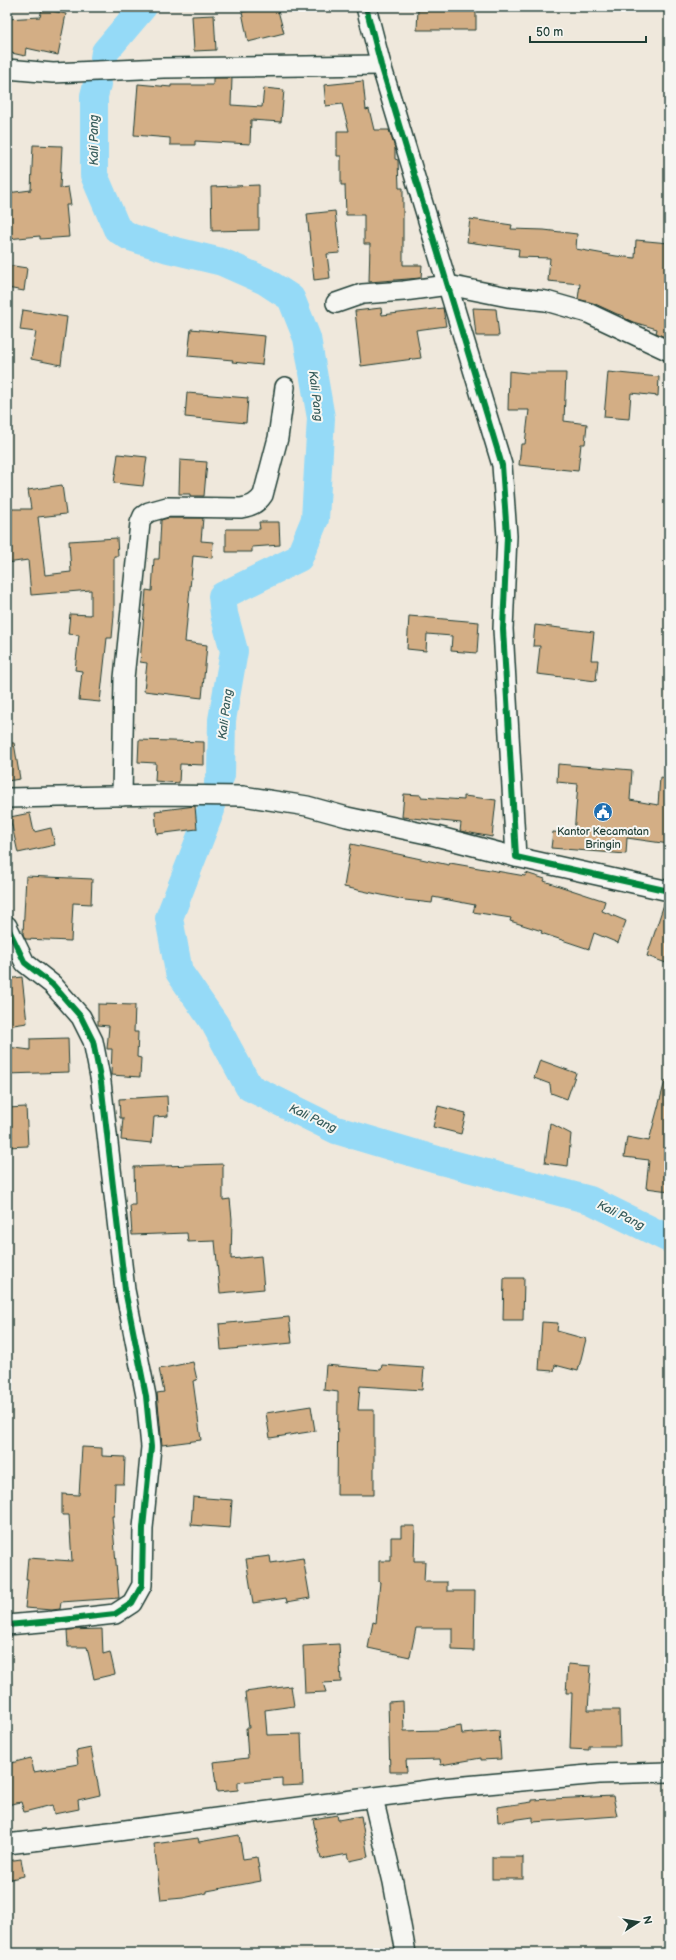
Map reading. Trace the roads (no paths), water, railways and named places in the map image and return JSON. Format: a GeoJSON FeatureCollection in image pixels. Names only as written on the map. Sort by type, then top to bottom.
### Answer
{"type":"FeatureCollection","features":[{"type":"Feature","properties":{"kind":"street"},"geometry":{"type":"LineString","coordinates":[[366,7],[381,65],[502,465],[507,536],[503,629],[516,857]]}},
{"type":"Feature","properties":{"kind":"street"},"geometry":{"type":"LineString","coordinates":[[7,69],[53,73],[163,68],[381,65]]}},
{"type":"Feature","properties":{"kind":"street"},"geometry":{"type":"LineString","coordinates":[[336,303],[362,294],[404,291],[448,285],[508,297],[546,301],[588,313],[669,351]]}},
{"type":"Feature","properties":{"kind":"street"},"geometry":{"type":"LineString","coordinates":[[122,796],[124,678],[140,523],[143,516],[158,508],[241,508],[252,506],[259,502],[263,496],[278,438],[284,387]]}},
{"type":"Feature","properties":{"kind":"street"},"geometry":{"type":"LineString","coordinates":[[7,798],[243,796],[307,806],[347,817],[436,836],[516,857],[669,891]]}},
{"type":"Feature","properties":{"kind":"street"},"geometry":{"type":"LineString","coordinates":[[7,926],[16,963],[53,985],[81,1017],[93,1041],[101,1082],[125,1290],[146,1396],[151,1447],[143,1528],[142,1585],[132,1603],[115,1614],[54,1621],[7,1624]]}},
{"type":"Feature","properties":{"kind":"street"},"geometry":{"type":"LineString","coordinates":[[7,1844],[443,1788],[599,1774],[669,1772]]}},
{"type":"Feature","properties":{"kind":"street"},"geometry":{"type":"LineString","coordinates":[[373,1798],[393,1882],[406,1953]]}},
{"type":"Feature","properties":{"kind":"waterway","name":"Kali Pang"},"geometry":{"type":"LineString","coordinates":[[104,58],[105,52],[143,7]]}},
{"type":"Feature","properties":{"kind":"waterway","name":"Kali Pang"},"geometry":{"type":"LineString","coordinates":[[97,84],[94,96],[94,175],[117,229],[130,237],[168,249],[222,262],[265,281],[291,298],[307,338],[321,418],[315,519],[299,558],[222,596],[224,614],[234,651],[222,720],[221,775],[218,782]]}},
{"type":"Feature","properties":{"kind":"waterway","name":"Kali Pang"},"geometry":{"type":"LineString","coordinates":[[211,810],[169,918],[179,972],[215,1024],[249,1087],[336,1130],[437,1160],[590,1200],[669,1239]]}},
{"type":"Feature","properties":{"kind":"place","name":"Kantor Kecamatan Bringin"},"geometry":{"type":"Point","coordinates":[603,812]}}]}
